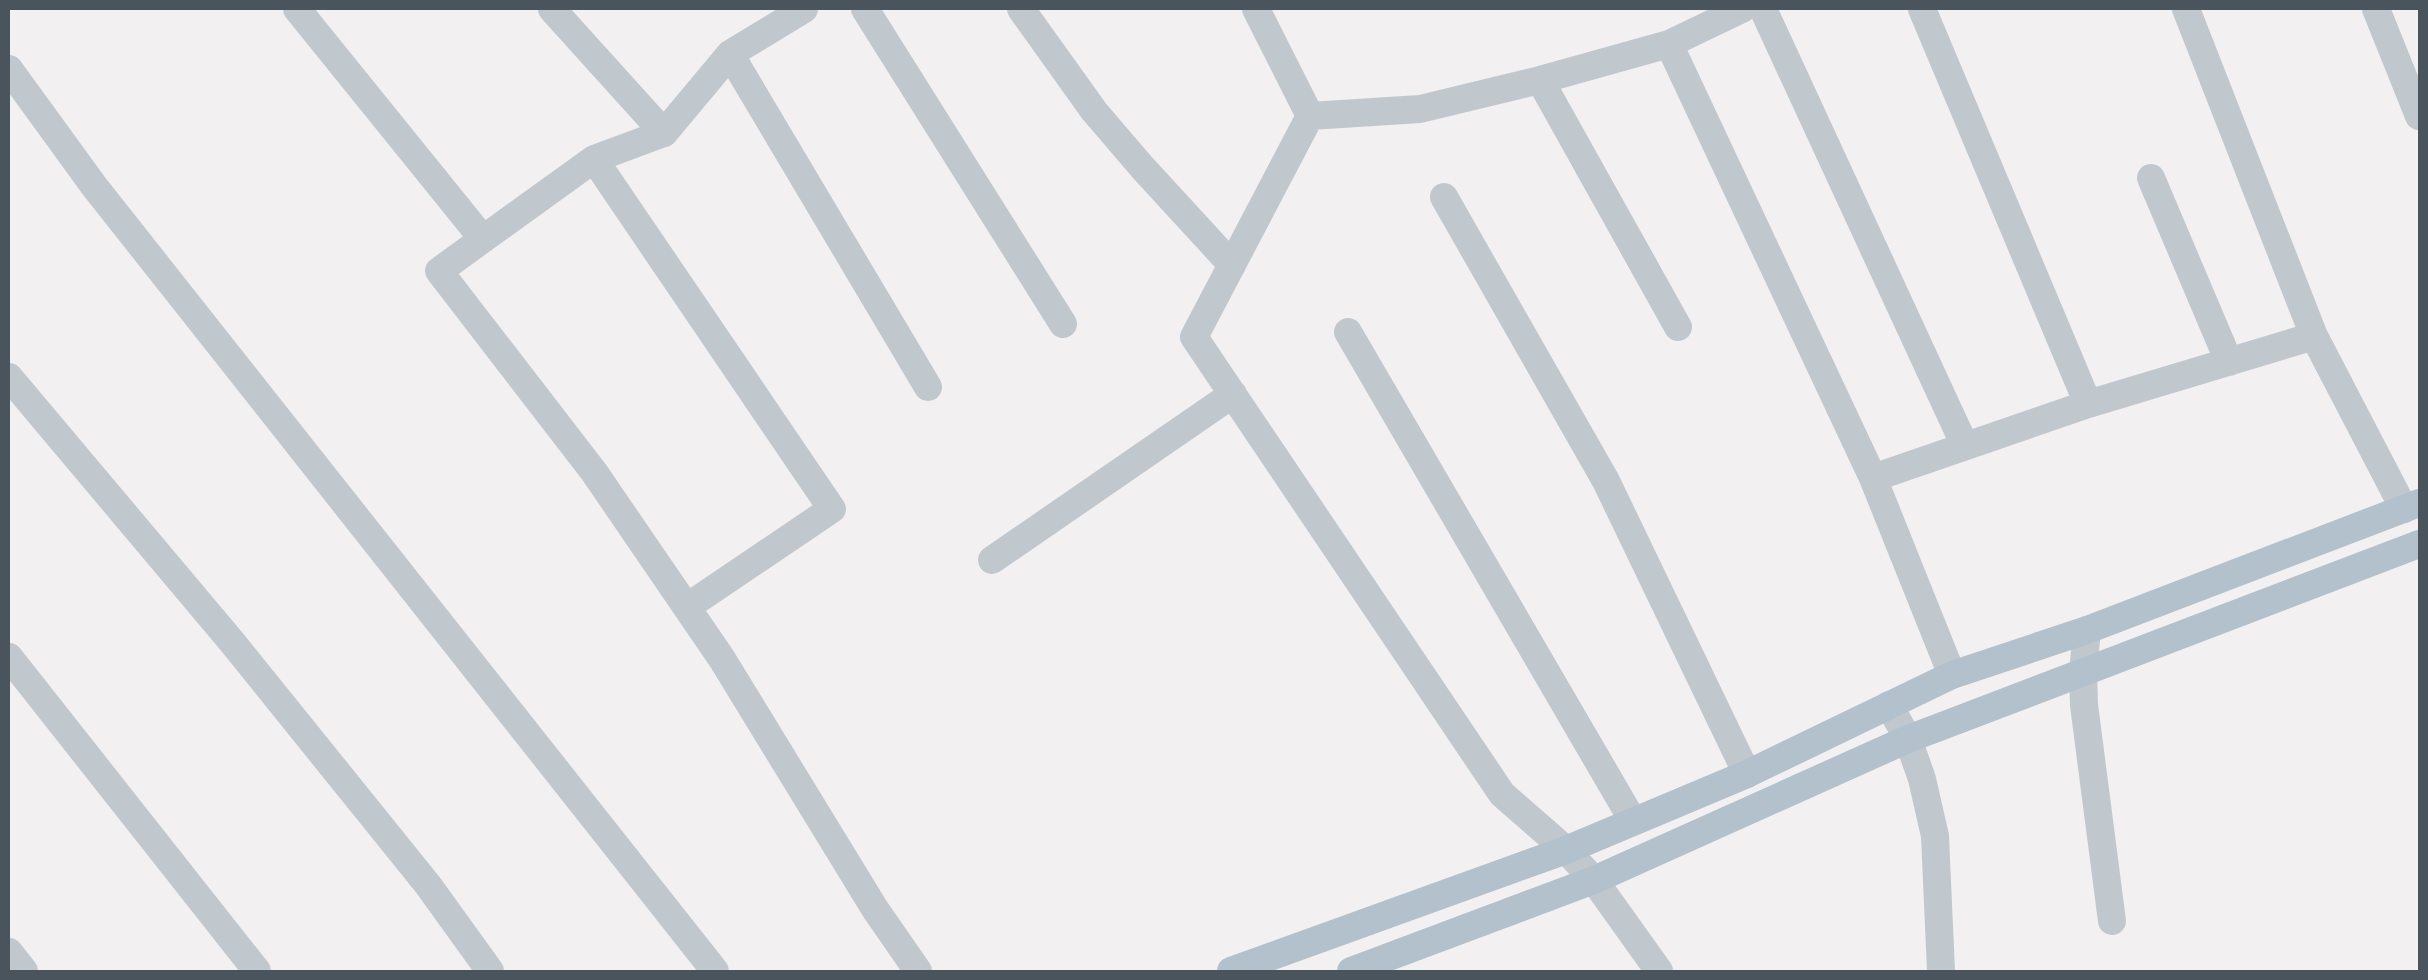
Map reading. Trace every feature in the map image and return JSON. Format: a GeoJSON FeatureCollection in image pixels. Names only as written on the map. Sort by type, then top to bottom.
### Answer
{"type":"FeatureCollection","features":[{"type":"Feature","properties":{"kind":"main road"},"geometry":{"type":"LineString","coordinates":[[1231,971],[1566,850],[1747,774],[1952,675],[2087,630],[2412,506]]}},
{"type":"Feature","properties":{"kind":"main road"},"geometry":{"type":"LineString","coordinates":[[1351,971],[1594,880],[1908,740],[2419,544]]}},
{"type":"Feature","properties":{"kind":"street"},"geometry":{"type":"LineString","coordinates":[[298,9],[483,239]]}},
{"type":"Feature","properties":{"kind":"street"},"geometry":{"type":"LineString","coordinates":[[552,9],[664,133]]}},
{"type":"Feature","properties":{"kind":"street"},"geometry":{"type":"LineString","coordinates":[[804,9],[730,54],[664,133],[594,159],[438,271],[594,472],[687,607],[722,659],[875,909],[918,971]]}},
{"type":"Feature","properties":{"kind":"street"},"geometry":{"type":"LineString","coordinates":[[865,9],[1063,324]]}},
{"type":"Feature","properties":{"kind":"street"},"geometry":{"type":"LineString","coordinates":[[1021,9],[1094,111],[1142,167],[1232,264]]}},
{"type":"Feature","properties":{"kind":"street"},"geometry":{"type":"LineString","coordinates":[[1256,9],[1310,116]]}},
{"type":"Feature","properties":{"kind":"street"},"geometry":{"type":"LineString","coordinates":[[1310,116],[1420,109],[1540,80],[1669,44],[1742,9]]}},
{"type":"Feature","properties":{"kind":"street"},"geometry":{"type":"LineString","coordinates":[[1763,9],[1965,446]]}},
{"type":"Feature","properties":{"kind":"street"},"geometry":{"type":"LineString","coordinates":[[1922,9],[2088,404]]}},
{"type":"Feature","properties":{"kind":"street"},"geometry":{"type":"LineString","coordinates":[[2186,9],[2314,336],[2412,506]]}},
{"type":"Feature","properties":{"kind":"street"},"geometry":{"type":"LineString","coordinates":[[2376,9],[2419,116]]}},
{"type":"Feature","properties":{"kind":"street"},"geometry":{"type":"LineString","coordinates":[[1669,44],[1873,478],[1952,675]]}},
{"type":"Feature","properties":{"kind":"street"},"geometry":{"type":"LineString","coordinates":[[730,54],[928,387]]}},
{"type":"Feature","properties":{"kind":"street"},"geometry":{"type":"LineString","coordinates":[[9,69],[94,186],[715,971]]}},
{"type":"Feature","properties":{"kind":"street"},"geometry":{"type":"LineString","coordinates":[[1540,80],[1678,327]]}},
{"type":"Feature","properties":{"kind":"street"},"geometry":{"type":"LineString","coordinates":[[1310,116],[1194,337],[1502,794],[1566,850],[1594,880],[1659,971]]}},
{"type":"Feature","properties":{"kind":"street"},"geometry":{"type":"LineString","coordinates":[[594,159],[832,509],[687,607]]}},
{"type":"Feature","properties":{"kind":"street"},"geometry":{"type":"LineString","coordinates":[[2151,178],[2230,362]]}},
{"type":"Feature","properties":{"kind":"street"},"geometry":{"type":"LineString","coordinates":[[1444,197],[1606,481],[1747,774]]}},
{"type":"Feature","properties":{"kind":"street"},"geometry":{"type":"LineString","coordinates":[[1348,332],[1633,821]]}},
{"type":"Feature","properties":{"kind":"street"},"geometry":{"type":"LineString","coordinates":[[1873,478],[2088,404],[2314,336]]}},
{"type":"Feature","properties":{"kind":"street"},"geometry":{"type":"LineString","coordinates":[[9,377],[232,642],[428,885],[490,971]]}},
{"type":"Feature","properties":{"kind":"street"},"geometry":{"type":"LineString","coordinates":[[992,560],[1233,394]]}},
{"type":"Feature","properties":{"kind":"street"},"geometry":{"type":"LineString","coordinates":[[2087,630],[2083,672],[2084,705],[2112,921]]}},
{"type":"Feature","properties":{"kind":"street"},"geometry":{"type":"LineString","coordinates":[[9,657],[257,971]]}},
{"type":"Feature","properties":{"kind":"street"},"geometry":{"type":"LineString","coordinates":[[1889,705],[1908,740],[1922,779],[1935,836],[1941,971]]}},
{"type":"Feature","properties":{"kind":"street"},"geometry":{"type":"LineString","coordinates":[[9,952],[24,971]]}}]}
